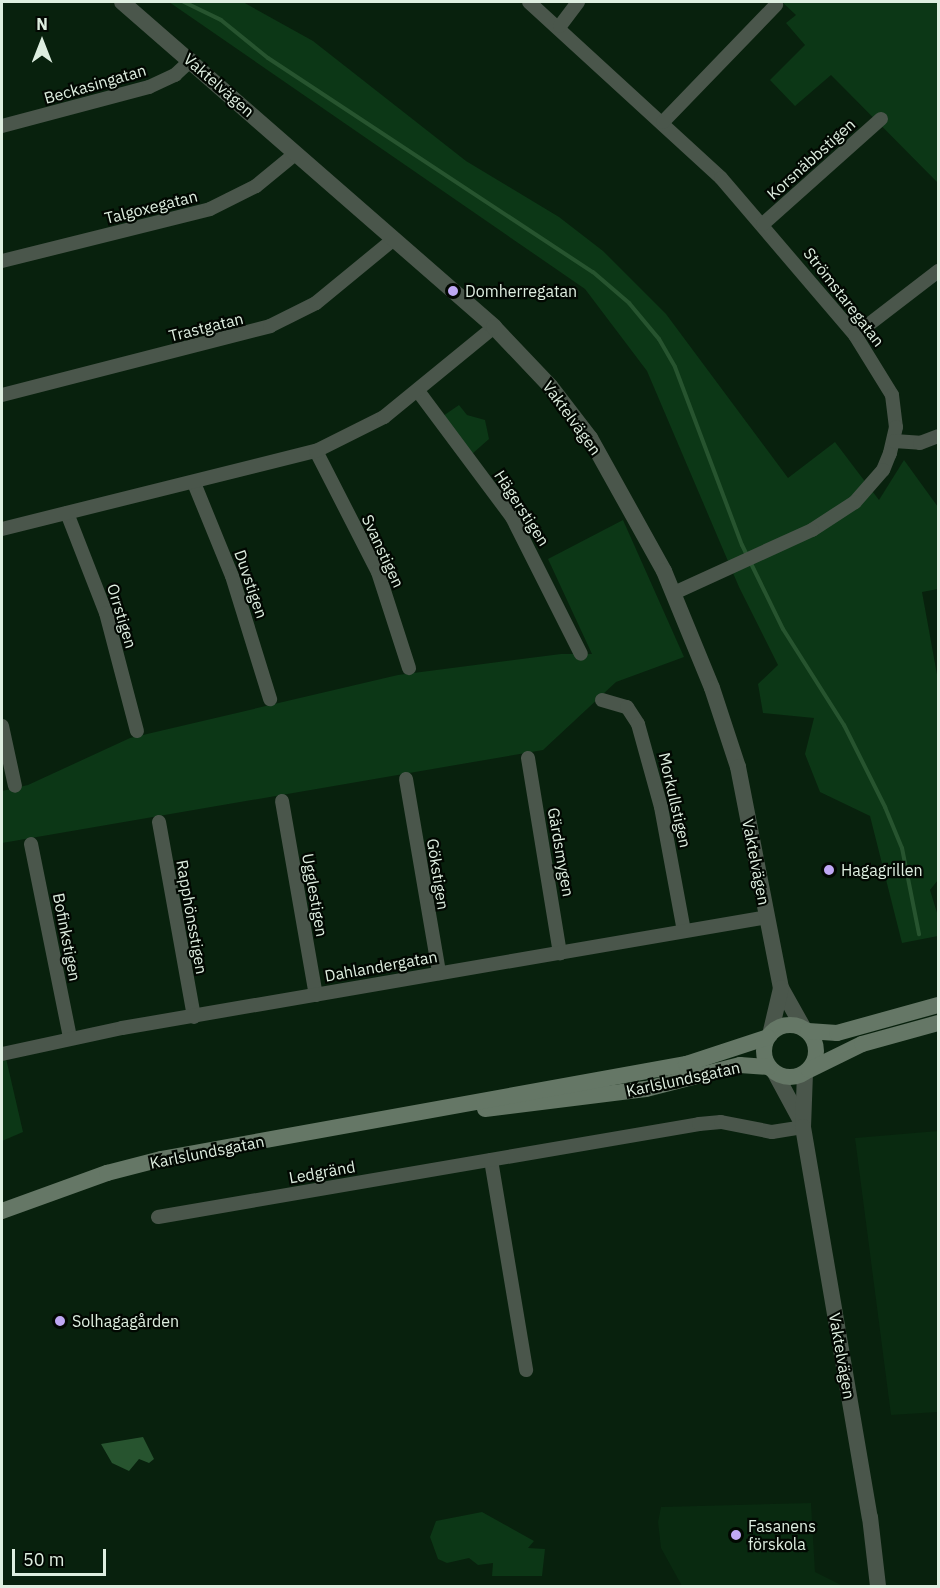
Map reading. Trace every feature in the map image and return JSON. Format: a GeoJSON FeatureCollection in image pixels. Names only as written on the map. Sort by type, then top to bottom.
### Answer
{"type":"FeatureCollection","features":[{"type":"Feature","properties":{"kind":"main road"},"geometry":{"type":"LineString","coordinates":[[939,1005],[837,1033],[806,1030],[788,1025],[769,1036],[764,1052],[772,1070],[793,1077],[862,1044],[939,1023]]}},
{"type":"Feature","properties":{"kind":"main road"},"geometry":{"type":"LineString","coordinates":[[806,1030],[817,1050],[807,1072]]}},
{"type":"Feature","properties":{"kind":"main road","name":"Karlslundsgatan"},"geometry":{"type":"LineString","coordinates":[[2,1211],[107,1173],[161,1159],[686,1064],[769,1036]]}},
{"type":"Feature","properties":{"kind":"main road","name":"Karlslundsgatan"},"geometry":{"type":"LineString","coordinates":[[419,1114],[612,1094],[740,1065],[772,1070]]}},
{"type":"Feature","properties":{"kind":"street","name":"Vaktelvägen"},"geometry":{"type":"LineString","coordinates":[[122,2],[494,327],[550,386],[590,438],[634,513],[674,594],[712,688],[738,768],[781,988],[806,1030]]}},
{"type":"Feature","properties":{"kind":"street","name":"Strömstaregatan"},"geometry":{"type":"LineString","coordinates":[[530,2],[560,26],[663,122],[763,224],[855,335],[892,395],[894,441],[883,470],[855,502],[812,531],[674,594]]}},
{"type":"Feature","properties":{"kind":"street"},"geometry":{"type":"LineString","coordinates":[[560,26],[578,2]]}},
{"type":"Feature","properties":{"kind":"street"},"geometry":{"type":"LineString","coordinates":[[663,122],[776,5]]}},
{"type":"Feature","properties":{"kind":"street","name":"Beckasingatan"},"geometry":{"type":"LineString","coordinates":[[2,126],[149,87],[175,75],[191,60]]}},
{"type":"Feature","properties":{"kind":"street","name":"Korsnäbbstigen"},"geometry":{"type":"LineString","coordinates":[[763,224],[881,119]]}},
{"type":"Feature","properties":{"kind":"street","name":"Talgoxegatan"},"geometry":{"type":"LineString","coordinates":[[2,261],[210,209],[256,186],[295,154]]}},
{"type":"Feature","properties":{"kind":"street","name":"Trastgatan"},"geometry":{"type":"LineString","coordinates":[[2,395],[270,326],[316,303],[394,239]]}},
{"type":"Feature","properties":{"kind":"street"},"geometry":{"type":"LineString","coordinates":[[855,335],[939,271]]}},
{"type":"Feature","properties":{"kind":"street"},"geometry":{"type":"LineString","coordinates":[[2,529],[316,452],[366,428],[418,391],[494,327]]}},
{"type":"Feature","properties":{"kind":"street","name":"Hägerstigen"},"geometry":{"type":"LineString","coordinates":[[418,391],[512,517],[581,654]]}},
{"type":"Feature","properties":{"kind":"street"},"geometry":{"type":"LineString","coordinates":[[894,441],[920,443],[939,436]]}},
{"type":"Feature","properties":{"kind":"street","name":"Svanstigen"},"geometry":{"type":"LineString","coordinates":[[316,452],[371,557],[409,669]]}},
{"type":"Feature","properties":{"kind":"street","name":"Duvstigen"},"geometry":{"type":"LineString","coordinates":[[194,483],[232,576],[270,699]]}},
{"type":"Feature","properties":{"kind":"street","name":"Orrstigen"},"geometry":{"type":"LineString","coordinates":[[67,513],[106,613],[136,731]]}},
{"type":"Feature","properties":{"kind":"street","name":"Morkullstigen"},"geometry":{"type":"LineString","coordinates":[[602,700],[627,707],[638,724],[664,817],[684,931]]}},
{"type":"Feature","properties":{"kind":"street"},"geometry":{"type":"LineString","coordinates":[[2,726],[15,786]]}},
{"type":"Feature","properties":{"kind":"street","name":"Gärdsmygen"},"geometry":{"type":"LineString","coordinates":[[528,758],[560,953]]}},
{"type":"Feature","properties":{"kind":"street","name":"Gökstigen"},"geometry":{"type":"LineString","coordinates":[[406,779],[439,973]]}},
{"type":"Feature","properties":{"kind":"street","name":"Ugglestigen"},"geometry":{"type":"LineString","coordinates":[[282,801],[316,995]]}},
{"type":"Feature","properties":{"kind":"street","name":"Rapphönsstigen"},"geometry":{"type":"LineString","coordinates":[[159,822],[194,1017]]}},
{"type":"Feature","properties":{"kind":"street","name":"Bofinkstigen"},"geometry":{"type":"LineString","coordinates":[[31,844],[70,1038]]}},
{"type":"Feature","properties":{"kind":"street","name":"Dahlandergatan"},"geometry":{"type":"LineString","coordinates":[[2,1054],[70,1038],[766,917]]}},
{"type":"Feature","properties":{"kind":"street","name":"Vaktelvägen"},"geometry":{"type":"LineString","coordinates":[[769,1036],[781,988]]}},
{"type":"Feature","properties":{"kind":"street","name":"Vaktelvägen"},"geometry":{"type":"LineString","coordinates":[[772,1070],[804,1127]]}},
{"type":"Feature","properties":{"kind":"street","name":"Vaktelvägen"},"geometry":{"type":"LineString","coordinates":[[807,1072],[804,1127],[870,1517],[878,1587]]}},
{"type":"Feature","properties":{"kind":"street","name":"Ledgränd"},"geometry":{"type":"LineString","coordinates":[[158,1218],[699,1124],[721,1122],[772,1132],[804,1127]]}},
{"type":"Feature","properties":{"kind":"street"},"geometry":{"type":"LineString","coordinates":[[491,1160],[526,1370]]}},
{"type":"Feature","properties":{"kind":"shaded area"},"geometry":{"type":"Polygon","coordinates":[[[169,2],[243,2],[313,41],[466,161],[559,217],[603,251],[666,314],[788,478],[835,442],[879,500],[904,460],[938,507],[938,589],[922,592],[938,680],[938,880],[930,890],[938,916],[938,936],[902,943],[870,816],[820,792],[805,754],[814,718],[763,713],[758,684],[778,665],[739,587],[647,371],[585,289],[169,2]]]}},
{"type":"Feature","properties":{"kind":"shaded area"},"geometry":{"type":"Polygon","coordinates":[[[782,2],[938,2],[938,183],[831,75],[795,106],[770,80],[805,45],[786,23],[796,15],[782,2]]]}},
{"type":"Feature","properties":{"kind":"shaded area"},"geometry":{"type":"Polygon","coordinates":[[[459,405],[467,415],[485,420],[489,439],[472,454],[443,416],[459,405]]]}},
{"type":"Feature","properties":{"kind":"shaded area"},"geometry":{"type":"Polygon","coordinates":[[[623,520],[684,657],[616,682],[543,750],[2,843],[2,791],[28,785],[130,738],[398,675],[561,654],[592,654],[548,559],[623,520]]]}},
{"type":"Feature","properties":{"kind":"shaded area"},"geometry":{"type":"Polygon","coordinates":[[[2,1041],[23,1132],[2,1141],[2,1041]]]}},
{"type":"Feature","properties":{"kind":"shaded area"},"geometry":{"type":"Polygon","coordinates":[[[938,1131],[938,1412],[891,1415],[855,1138],[938,1131]]]}},
{"type":"Feature","properties":{"kind":"shaded area"},"geometry":{"type":"Polygon","coordinates":[[[143,1437],[154,1459],[149,1463],[139,1459],[129,1471],[112,1463],[101,1444],[143,1437]]]}},
{"type":"Feature","properties":{"kind":"shaded area","name":"Fasanens förskola"},"geometry":{"type":"Polygon","coordinates":[[[811,1503],[815,1572],[843,1586],[682,1586],[661,1548],[658,1522],[661,1507],[811,1503]]]}},
{"type":"Feature","properties":{"kind":"shaded area"},"geometry":{"type":"Polygon","coordinates":[[[482,1512],[534,1541],[528,1548],[545,1549],[542,1576],[492,1576],[493,1563],[478,1565],[469,1558],[447,1563],[438,1559],[430,1537],[436,1521],[482,1512]]]}},
{"type":"Feature","properties":{"kind":"waterway"},"geometry":{"type":"LineString","coordinates":[[184,2],[221,20],[268,58],[593,272],[629,303],[659,339],[675,367],[742,545],[783,629],[844,725],[885,807],[902,848],[919,934]]}},
{"type":"Feature","properties":{"kind":"place","name":"Domherregatan"},"geometry":{"type":"Point","coordinates":[453,291]}},
{"type":"Feature","properties":{"kind":"place","name":"Hagagrillen"},"geometry":{"type":"Point","coordinates":[829,870]}},
{"type":"Feature","properties":{"kind":"place","name":"Solhagagården"},"geometry":{"type":"Point","coordinates":[60,1321]}},
{"type":"Feature","properties":{"kind":"place","name":"Fasanens förskola"},"geometry":{"type":"Point","coordinates":[736,1535]}}]}
